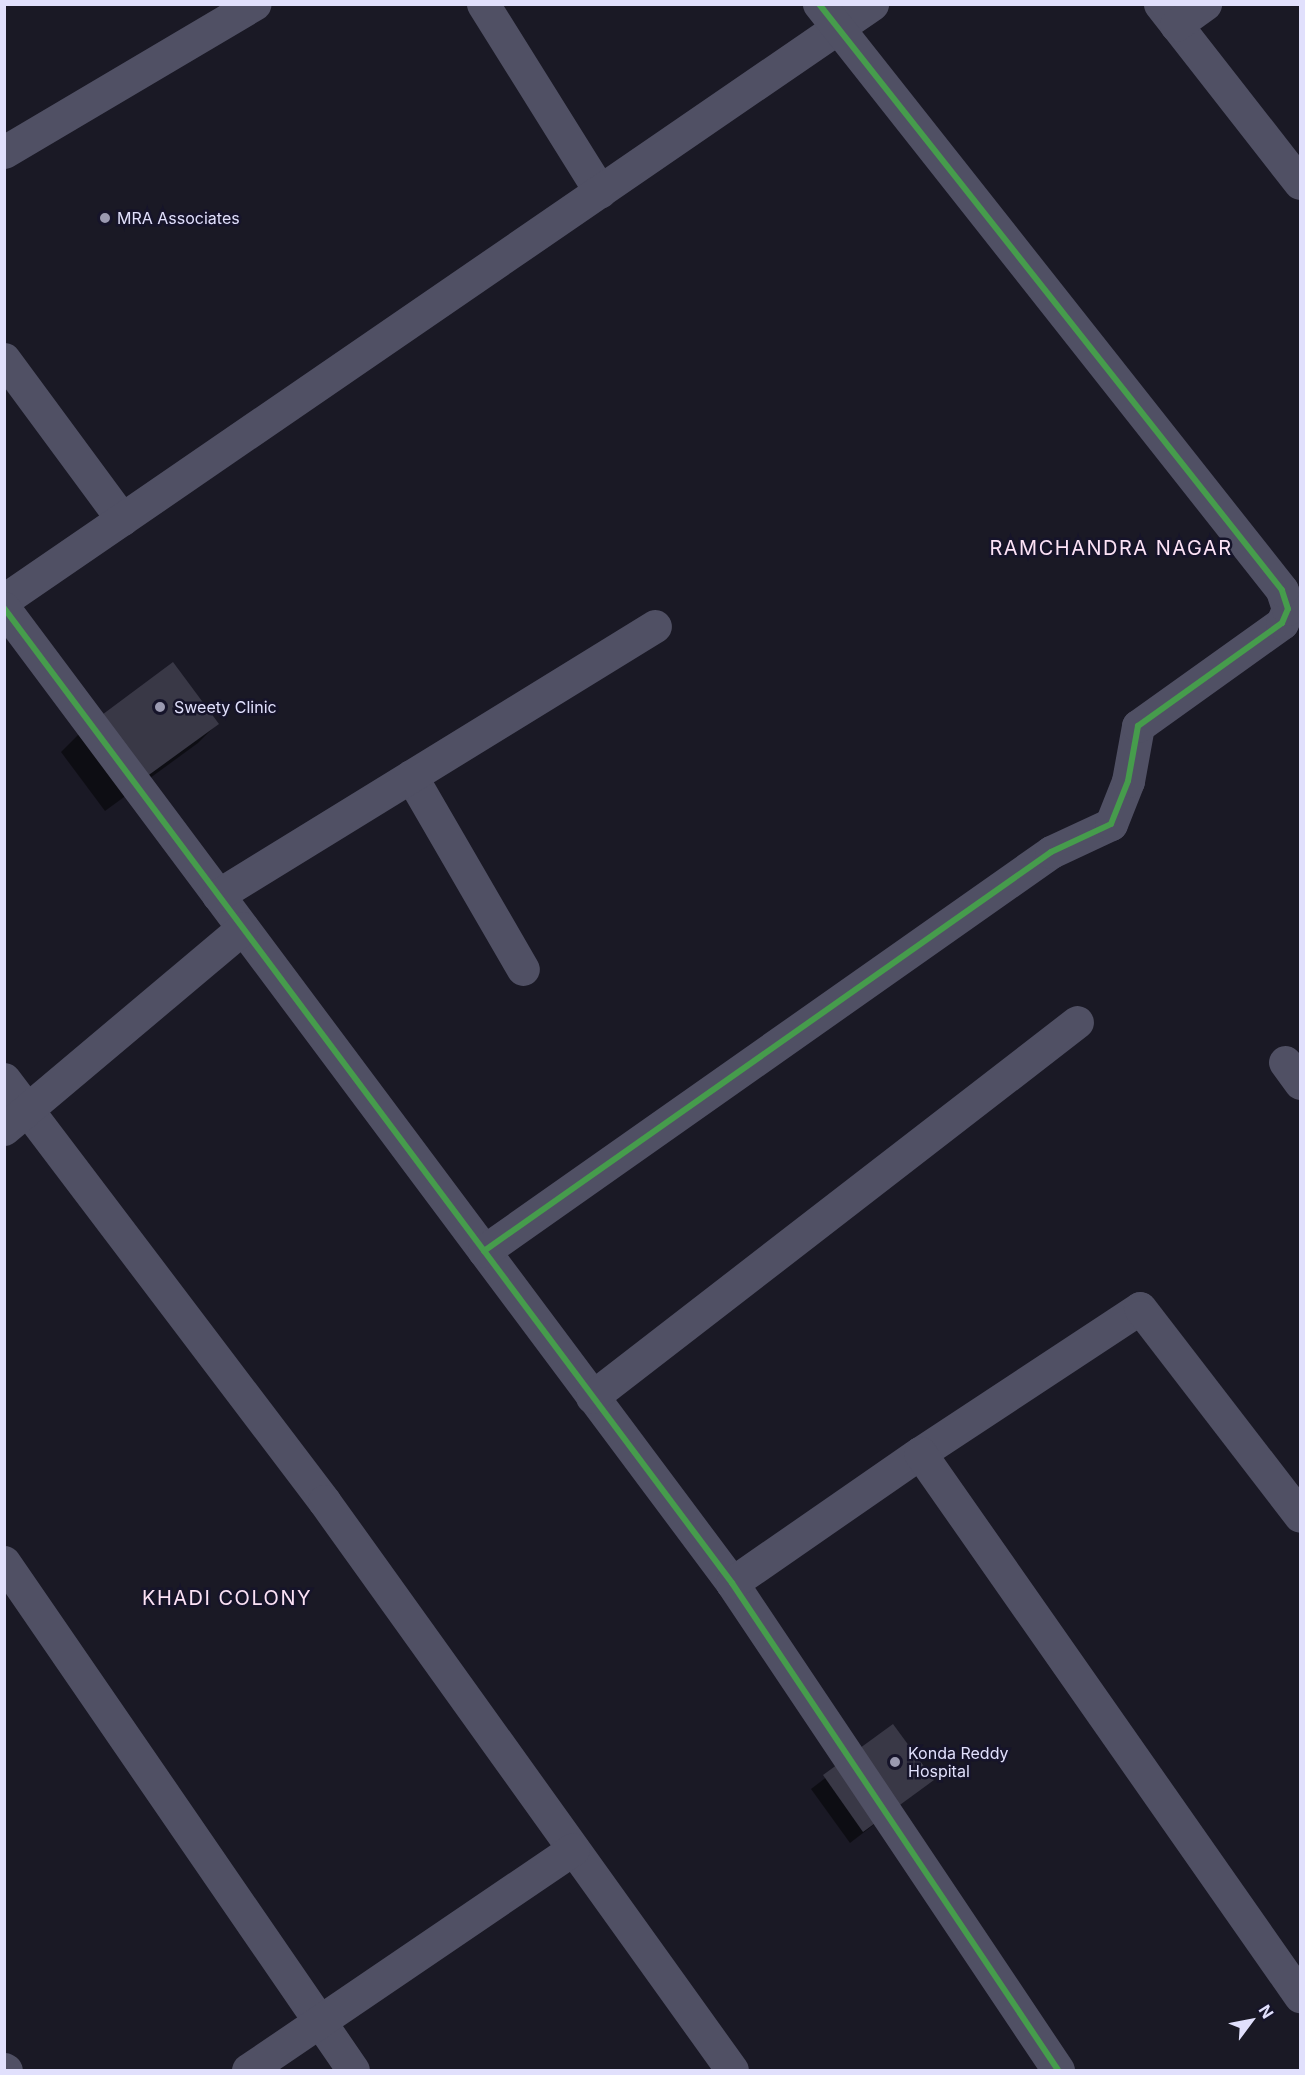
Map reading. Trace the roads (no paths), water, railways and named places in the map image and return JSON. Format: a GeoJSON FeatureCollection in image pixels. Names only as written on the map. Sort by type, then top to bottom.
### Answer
{"type":"FeatureCollection","features":[{"type":"Feature","properties":{"kind":"street"},"geometry":{"type":"LineString","coordinates":[[4,152],[254,4]]}},
{"type":"Feature","properties":{"kind":"street"},"geometry":{"type":"LineString","coordinates":[[483,4],[600,191]]}},
{"type":"Feature","properties":{"kind":"street"},"geometry":{"type":"LineString","coordinates":[[4,600],[600,191],[829,16],[872,4]]}},
{"type":"Feature","properties":{"kind":"street"},"geometry":{"type":"LineString","coordinates":[[1205,4],[1168,15],[1300,183]]}},
{"type":"Feature","properties":{"kind":"street"},"geometry":{"type":"LineString","coordinates":[[484,1251],[1051,852],[1111,824],[1128,781],[1138,726],[1282,623],[1288,609],[1282,590],[829,16]]}},
{"type":"Feature","properties":{"kind":"street"},"geometry":{"type":"LineString","coordinates":[[4,359],[122,519]]}},
{"type":"Feature","properties":{"kind":"street"},"geometry":{"type":"LineString","coordinates":[[4,608],[732,1583],[1057,2070]]}},
{"type":"Feature","properties":{"kind":"street"},"geometry":{"type":"LineString","coordinates":[[218,895],[655,626]]}},
{"type":"Feature","properties":{"kind":"street"},"geometry":{"type":"LineString","coordinates":[[411,776],[523,969]]}},
{"type":"Feature","properties":{"kind":"street"},"geometry":{"type":"LineString","coordinates":[[16,1119],[243,928]]}},
{"type":"Feature","properties":{"kind":"street"},"geometry":{"type":"LineString","coordinates":[[592,1397],[1077,1022]]}},
{"type":"Feature","properties":{"kind":"street"},"geometry":{"type":"LineString","coordinates":[[4,1079],[16,1119],[324,1501],[732,2070]]}},
{"type":"Feature","properties":{"kind":"street"},"geometry":{"type":"LineString","coordinates":[[732,1583],[920,1453],[1140,1308],[1300,1516]]}},
{"type":"Feature","properties":{"kind":"street"},"geometry":{"type":"LineString","coordinates":[[920,1453],[1300,1996]]}},
{"type":"Feature","properties":{"kind":"street"},"geometry":{"type":"LineString","coordinates":[[4,1562],[353,2070]]}},
{"type":"Feature","properties":{"kind":"street"},"geometry":{"type":"LineString","coordinates":[[248,2070],[573,1849]]}},
{"type":"Feature","properties":{"kind":"place","name":"MRA Associates"},"geometry":{"type":"Point","coordinates":[105,218]}},
{"type":"Feature","properties":{"kind":"place","name":"Sweety Clinic"},"geometry":{"type":"Point","coordinates":[160,707]}},
{"type":"Feature","properties":{"kind":"place","name":"Konda Reddy Hospital"},"geometry":{"type":"Point","coordinates":[895,1762]}},
{"type":"Feature","properties":{"kind":"district","name":"RAMCHANDRA NAGAR"},"geometry":{"type":"Point","coordinates":[1111,548]}},
{"type":"Feature","properties":{"kind":"district","name":"KHADI COLONY"},"geometry":{"type":"Point","coordinates":[227,1598]}}]}
